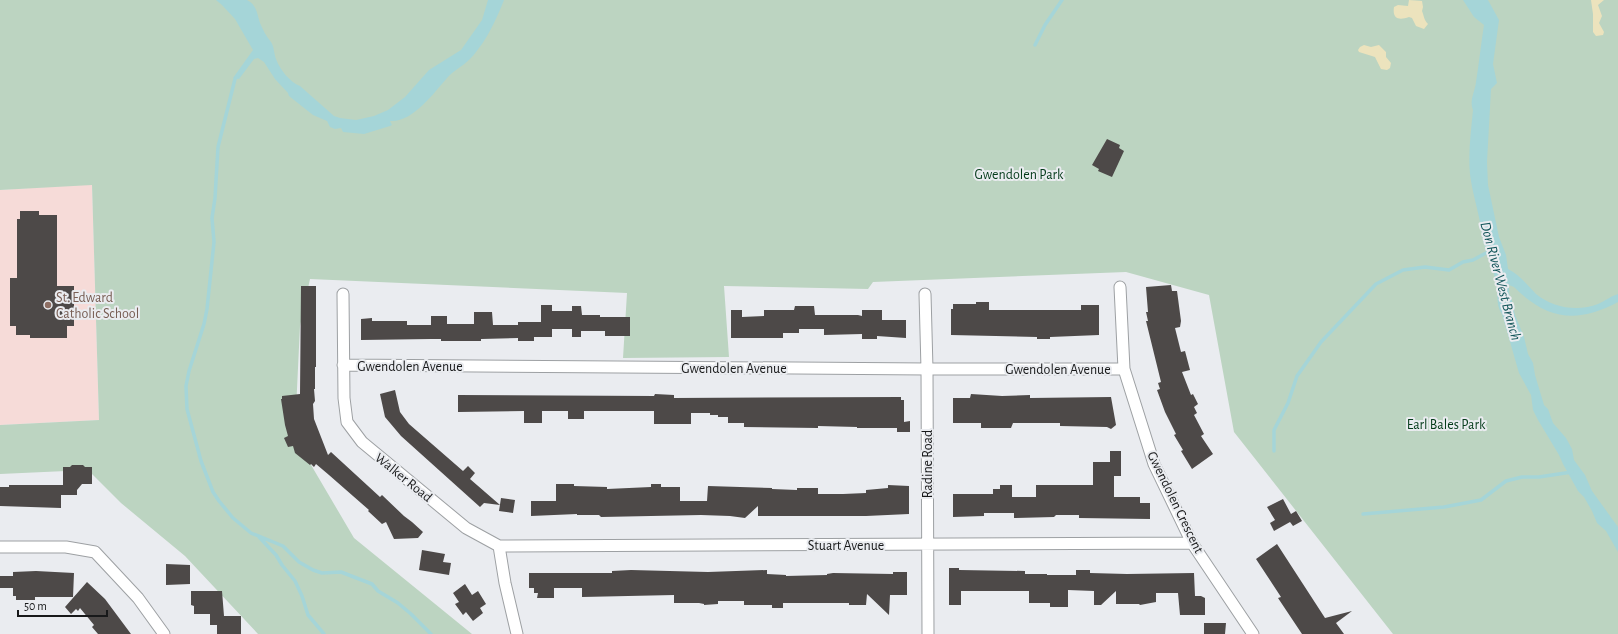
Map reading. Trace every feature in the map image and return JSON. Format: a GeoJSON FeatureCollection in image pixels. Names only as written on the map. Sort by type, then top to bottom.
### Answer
{"type":"FeatureCollection","features":[{"type":"Feature","properties":{"kind":"street","name":"Gwendolen Crescent"},"geometry":{"type":"LineString","coordinates":[[1120,287],[1124,369],[1154,464],[1192,543],[1253,634]]}},
{"type":"Feature","properties":{"kind":"street","name":"Walker Road"},"geometry":{"type":"LineString","coordinates":[[343,294],[343,365],[346,422],[362,442],[466,528],[499,546]]}},
{"type":"Feature","properties":{"kind":"street","name":"Radine Road"},"geometry":{"type":"LineString","coordinates":[[925,294],[927,369],[928,634]]}},
{"type":"Feature","properties":{"kind":"street","name":"Gwendolen Avenue"},"geometry":{"type":"LineString","coordinates":[[343,365],[1124,369]]}},
{"type":"Feature","properties":{"kind":"street","name":"Stuart Avenue"},"geometry":{"type":"LineString","coordinates":[[499,546],[1192,543]]}},
{"type":"Feature","properties":{"kind":"street"},"geometry":{"type":"LineString","coordinates":[[499,546],[505,583],[517,634]]}},
{"type":"Feature","properties":{"kind":"street"},"geometry":{"type":"LineString","coordinates":[[0,547],[66,547],[95,552],[138,598],[164,634]]}},
{"type":"Feature","properties":{"kind":"shaded area","name":"St. Edward Catholic School"},"geometry":{"type":"Polygon","coordinates":[[[92,184],[99,420],[0,425],[0,190],[92,184]]]}},
{"type":"Feature","properties":{"kind":"green space","name":"Earl Bales Park"},"geometry":{"type":"Polygon","coordinates":[[[0,0],[1618,0],[1618,634],[1393,634],[1234,432],[1209,295],[1126,272],[873,282],[868,289],[724,286],[729,357],[623,358],[627,293],[310,279],[300,326],[295,431],[304,453],[354,538],[472,634],[258,634],[185,556],[121,503],[88,470],[0,474],[0,425],[99,420],[92,185],[0,190],[0,0]]]}},
{"type":"Feature","properties":{"kind":"sand"},"geometry":{"type":"Polygon","coordinates":[[[1409,0],[1422,1],[1422,11],[1428,24],[1424,29],[1416,26],[1412,18],[1409,17],[1400,19],[1395,17],[1394,7],[1398,5],[1408,6],[1409,0]]]}},
{"type":"Feature","properties":{"kind":"sand"},"geometry":{"type":"Polygon","coordinates":[[[1591,0],[1604,0],[1598,5],[1602,16],[1599,23],[1604,32],[1603,35],[1596,36],[1593,32],[1591,0]]]}},
{"type":"Feature","properties":{"kind":"sand"},"geometry":{"type":"Polygon","coordinates":[[[1364,45],[1371,47],[1379,45],[1386,52],[1386,57],[1391,63],[1390,68],[1387,70],[1381,69],[1375,57],[1359,52],[1358,50],[1360,47],[1364,45]]]}},
{"type":"Feature","properties":{"kind":"water"},"geometry":{"type":"Polygon","coordinates":[[[216,0],[247,0],[253,4],[262,28],[272,44],[275,57],[286,75],[334,116],[356,120],[374,116],[388,110],[405,97],[429,70],[461,50],[482,20],[488,0],[504,0],[497,17],[482,44],[467,62],[449,75],[422,106],[406,117],[390,121],[392,125],[390,126],[364,134],[343,132],[341,128],[335,129],[330,127],[327,121],[313,115],[289,96],[275,79],[264,62],[258,58],[254,59],[239,79],[233,78],[253,50],[235,19],[216,0]]]}},
{"type":"Feature","properties":{"kind":"water","name":"Don River West Branch"},"geometry":{"type":"Polygon","coordinates":[[[1463,0],[1488,0],[1499,20],[1493,64],[1497,83],[1491,89],[1487,162],[1488,185],[1499,237],[1506,255],[1508,269],[1520,277],[1536,294],[1543,299],[1550,303],[1566,307],[1582,308],[1598,304],[1618,294],[1618,302],[1603,309],[1589,314],[1576,316],[1563,315],[1551,312],[1538,306],[1514,287],[1509,285],[1509,293],[1515,315],[1524,337],[1528,354],[1533,363],[1544,405],[1548,409],[1553,423],[1566,438],[1572,449],[1574,460],[1585,475],[1592,491],[1618,527],[1618,552],[1606,531],[1597,523],[1592,511],[1584,497],[1578,491],[1533,410],[1531,395],[1519,373],[1498,303],[1497,288],[1483,239],[1469,166],[1473,110],[1472,99],[1484,25],[1474,17],[1463,0]]]}},
{"type":"Feature","properties":{"kind":"building"},"geometry":{"type":"Polygon","coordinates":[[[1107,139],[1120,145],[1119,148],[1124,151],[1112,177],[1098,171],[1099,169],[1092,165],[1107,139]]]}},
{"type":"Feature","properties":{"kind":"building"},"geometry":{"type":"Polygon","coordinates":[[[20,211],[39,211],[39,215],[57,215],[57,286],[74,286],[74,326],[67,326],[67,338],[30,338],[30,335],[16,335],[16,326],[10,326],[10,278],[17,278],[17,219],[20,219],[20,211]]]}},
{"type":"Feature","properties":{"kind":"building"},"geometry":{"type":"Polygon","coordinates":[[[1171,285],[1172,291],[1177,291],[1181,321],[1180,327],[1175,328],[1181,352],[1185,351],[1190,370],[1182,372],[1191,395],[1193,394],[1198,404],[1194,407],[1197,413],[1194,415],[1204,434],[1201,436],[1213,454],[1192,469],[1181,451],[1183,450],[1174,435],[1176,434],[1165,412],[1157,390],[1160,389],[1158,383],[1161,382],[1146,321],[1148,321],[1146,312],[1148,312],[1146,287],[1171,285]]]}},
{"type":"Feature","properties":{"kind":"building"},"geometry":{"type":"Polygon","coordinates":[[[301,286],[316,286],[316,367],[314,389],[315,401],[313,404],[314,419],[328,455],[331,452],[380,497],[382,495],[423,532],[418,538],[394,539],[386,522],[382,524],[368,511],[369,510],[316,464],[314,467],[311,464],[310,465],[295,453],[293,446],[288,447],[284,438],[288,436],[281,399],[282,396],[300,394],[301,286]]]}},
{"type":"Feature","properties":{"kind":"building"},"geometry":{"type":"Polygon","coordinates":[[[976,302],[989,302],[989,310],[1081,310],[1081,305],[1099,305],[1099,335],[1037,339],[1037,337],[951,335],[951,309],[953,309],[953,304],[976,304],[976,302]]]}},
{"type":"Feature","properties":{"kind":"building"},"geometry":{"type":"Polygon","coordinates":[[[541,305],[552,305],[552,311],[572,311],[572,306],[581,306],[582,315],[600,315],[600,317],[630,317],[630,336],[605,336],[605,331],[581,331],[581,337],[572,337],[572,329],[552,329],[552,337],[534,337],[534,341],[518,341],[518,338],[481,339],[481,341],[441,341],[441,339],[361,340],[361,319],[372,318],[372,321],[407,321],[407,325],[431,325],[431,316],[447,316],[447,324],[474,324],[474,312],[492,312],[493,325],[518,325],[518,322],[541,322],[541,305]]]}},
{"type":"Feature","properties":{"kind":"building"},"geometry":{"type":"Polygon","coordinates":[[[795,306],[814,306],[815,315],[862,316],[862,310],[882,310],[882,320],[906,320],[906,338],[877,336],[877,339],[862,339],[862,334],[824,335],[824,329],[799,329],[799,333],[783,333],[783,338],[731,338],[731,310],[742,310],[742,317],[764,316],[764,310],[794,310],[795,306]]]}},
{"type":"Feature","properties":{"kind":"building"},"geometry":{"type":"Polygon","coordinates":[[[395,390],[400,412],[409,424],[463,471],[468,466],[475,473],[470,479],[500,505],[484,503],[480,507],[401,436],[385,417],[380,394],[395,390]]]}},
{"type":"Feature","properties":{"kind":"building"},"geometry":{"type":"Polygon","coordinates":[[[655,394],[674,395],[674,398],[901,397],[901,400],[904,400],[904,422],[910,421],[910,432],[897,432],[897,428],[818,426],[818,428],[744,427],[744,423],[728,423],[728,417],[718,417],[718,415],[710,415],[710,413],[691,413],[691,424],[654,424],[654,411],[584,411],[584,419],[568,419],[568,411],[542,411],[542,423],[524,423],[524,411],[458,412],[458,395],[654,396],[655,394]]]}},
{"type":"Feature","properties":{"kind":"building"},"geometry":{"type":"Polygon","coordinates":[[[971,394],[1002,396],[1030,395],[1030,398],[1111,397],[1116,425],[1111,429],[1107,427],[1060,426],[1060,423],[1013,423],[1011,428],[981,428],[981,423],[953,423],[953,398],[970,398],[971,394]]]}},
{"type":"Feature","properties":{"kind":"building"},"geometry":{"type":"Polygon","coordinates":[[[1110,451],[1121,451],[1121,476],[1114,476],[1114,497],[1140,497],[1140,503],[1150,503],[1150,519],[1079,518],[1079,515],[1014,518],[1014,513],[984,513],[984,516],[953,517],[953,494],[993,494],[993,489],[1000,489],[1000,485],[1012,485],[1012,497],[1036,497],[1036,485],[1093,485],[1093,462],[1110,462],[1110,451]]]}},
{"type":"Feature","properties":{"kind":"building"},"geometry":{"type":"Polygon","coordinates":[[[72,465],[92,467],[92,484],[82,484],[77,490],[77,495],[61,495],[61,508],[0,506],[0,487],[9,487],[9,485],[63,485],[63,467],[70,467],[72,465]]]}},
{"type":"Feature","properties":{"kind":"building"},"geometry":{"type":"Polygon","coordinates":[[[556,484],[607,487],[607,489],[651,487],[651,484],[661,484],[661,487],[680,487],[680,501],[707,501],[708,486],[797,490],[797,488],[818,488],[818,494],[843,494],[866,493],[866,490],[888,488],[888,485],[909,486],[909,514],[866,516],[758,516],[758,506],[745,518],[701,515],[601,517],[599,515],[577,514],[531,516],[531,501],[556,501],[556,484]]]}},
{"type":"Feature","properties":{"kind":"building"},"geometry":{"type":"Polygon","coordinates":[[[501,498],[515,500],[513,513],[499,511],[501,498]]]}},
{"type":"Feature","properties":{"kind":"building"},"geometry":{"type":"Polygon","coordinates":[[[1283,499],[1291,514],[1296,511],[1302,521],[1293,526],[1290,522],[1274,531],[1270,523],[1275,520],[1267,507],[1283,499]]]}},
{"type":"Feature","properties":{"kind":"building"},"geometry":{"type":"Polygon","coordinates":[[[1277,544],[1325,618],[1352,611],[1336,623],[1344,634],[1302,634],[1278,598],[1281,597],[1256,559],[1277,544]]]}},
{"type":"Feature","properties":{"kind":"building"},"geometry":{"type":"Polygon","coordinates":[[[422,550],[445,554],[443,562],[451,563],[449,575],[419,570],[422,550]]]}},
{"type":"Feature","properties":{"kind":"building"},"geometry":{"type":"Polygon","coordinates":[[[166,564],[190,565],[190,584],[166,585],[166,564]]]}},
{"type":"Feature","properties":{"kind":"building"},"geometry":{"type":"Polygon","coordinates":[[[949,568],[959,568],[959,570],[1025,571],[1025,574],[1047,575],[1076,575],[1076,570],[1090,570],[1090,573],[1127,574],[1194,573],[1195,596],[1205,598],[1205,615],[1180,615],[1178,593],[1156,593],[1156,602],[1140,605],[1116,604],[1116,591],[1101,605],[1094,605],[1094,591],[1068,590],[1068,607],[1050,607],[1050,603],[1029,603],[1029,591],[961,591],[961,605],[949,605],[949,568]]]}},
{"type":"Feature","properties":{"kind":"building"},"geometry":{"type":"Polygon","coordinates":[[[767,570],[767,574],[786,576],[827,575],[833,573],[893,574],[893,572],[907,572],[907,595],[890,595],[889,615],[867,594],[866,605],[849,605],[849,603],[783,603],[783,608],[772,608],[772,605],[744,605],[744,601],[718,601],[718,604],[704,605],[699,603],[674,603],[674,595],[582,597],[582,588],[554,588],[554,598],[537,598],[538,593],[534,593],[534,588],[529,588],[529,573],[612,573],[612,571],[708,572],[767,570]]]}},
{"type":"Feature","properties":{"kind":"building"},"geometry":{"type":"Polygon","coordinates":[[[36,571],[74,573],[73,597],[35,597],[35,600],[16,600],[16,596],[13,596],[13,588],[0,588],[0,576],[13,576],[13,572],[36,571]]]}},
{"type":"Feature","properties":{"kind":"building"},"geometry":{"type":"Polygon","coordinates":[[[87,582],[105,599],[131,634],[98,634],[92,627],[94,625],[80,608],[78,611],[76,609],[71,614],[65,607],[87,582]]]}},
{"type":"Feature","properties":{"kind":"building"},"geometry":{"type":"Polygon","coordinates":[[[465,584],[472,595],[478,591],[486,604],[480,608],[483,613],[473,621],[466,612],[463,615],[455,604],[459,602],[453,593],[465,584]]]}},
{"type":"Feature","properties":{"kind":"building"},"geometry":{"type":"Polygon","coordinates":[[[191,591],[222,591],[224,616],[241,616],[241,634],[217,634],[217,625],[210,625],[210,614],[194,614],[194,606],[191,605],[191,591]]]}},
{"type":"Feature","properties":{"kind":"building"},"geometry":{"type":"Polygon","coordinates":[[[1204,623],[1226,623],[1225,634],[1204,634],[1204,623]]]}},
{"type":"Feature","properties":{"kind":"waterway"},"geometry":{"type":"LineString","coordinates":[[1035,45],[1045,25],[1062,0]]}},
{"type":"Feature","properties":{"kind":"waterway"},"geometry":{"type":"LineString","coordinates":[[238,75],[235,79],[218,147],[215,198],[212,218],[214,242],[207,309],[186,386],[187,409],[201,461],[213,492],[219,501],[233,518],[251,533],[283,546],[299,562],[313,570],[322,573],[341,572],[372,584],[378,591],[398,603],[411,614],[431,634]]}},
{"type":"Feature","properties":{"kind":"waterway","name":"Don River West Branch"},"geometry":{"type":"LineString","coordinates":[[1274,451],[1274,430],[1288,403],[1297,376],[1321,342],[1376,284],[1403,270],[1425,267],[1449,270],[1463,262],[1473,260],[1486,253]]}},
{"type":"Feature","properties":{"kind":"waterway"},"geometry":{"type":"LineString","coordinates":[[1363,514],[1444,507],[1481,500],[1506,481],[1522,477],[1539,477],[1572,472]]}},
{"type":"Feature","properties":{"kind":"waterway"},"geometry":{"type":"LineString","coordinates":[[259,537],[276,555],[295,581],[308,615],[324,634]]}},
{"type":"Feature","properties":{"kind":"place","name":"St. Edward Catholic School"},"geometry":{"type":"Point","coordinates":[48,305]}},
{"type":"Feature","properties":{"kind":"park label","name":"Gwendolen Park"},"geometry":{"type":"Point","coordinates":[1019,174]}}]}
